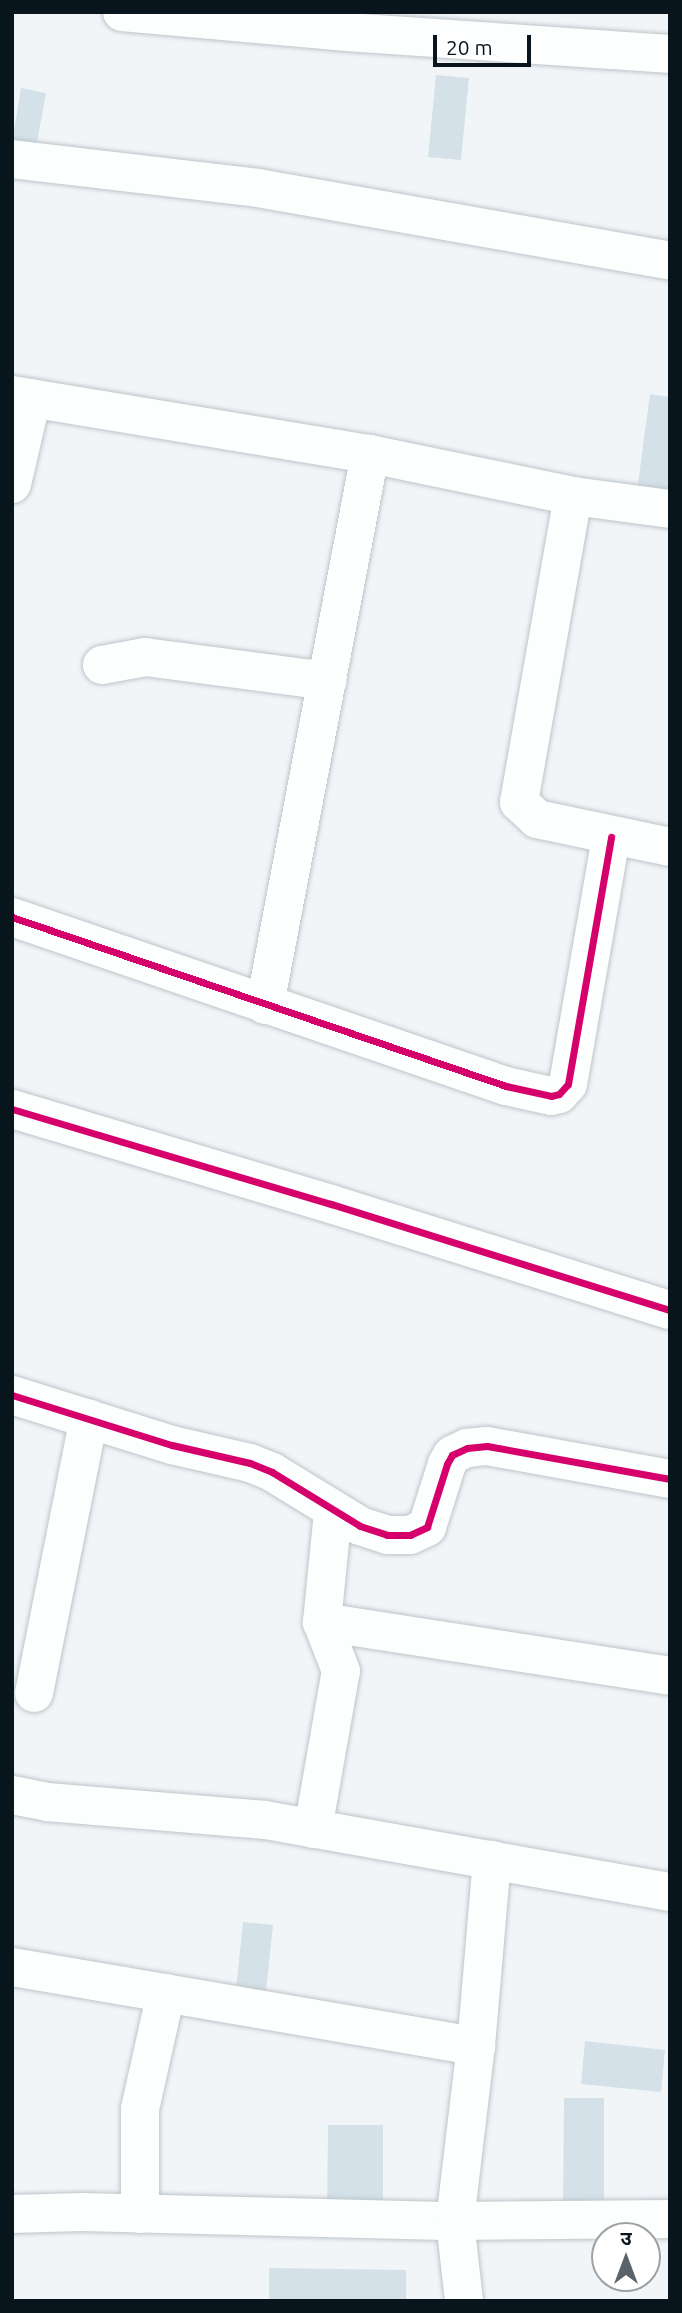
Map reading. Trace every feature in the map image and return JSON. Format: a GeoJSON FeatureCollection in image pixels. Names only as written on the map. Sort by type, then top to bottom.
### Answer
{"type":"FeatureCollection","features":[{"type":"Feature","properties":{"kind":"street"},"geometry":{"type":"LineString","coordinates":[[122,12],[347,32],[670,54]]}},
{"type":"Feature","properties":{"kind":"street"},"geometry":{"type":"LineString","coordinates":[[12,159],[258,188],[670,261]]}},
{"type":"Feature","properties":{"kind":"street"},"geometry":{"type":"LineString","coordinates":[[12,484],[22,396],[370,454],[573,496],[670,509]]}},
{"type":"Feature","properties":{"kind":"street"},"geometry":{"type":"LineString","coordinates":[[265,1005],[370,454]]}},
{"type":"Feature","properties":{"kind":"street"},"geometry":{"type":"LineString","coordinates":[[573,496],[519,802],[537,819],[670,847]]}},
{"type":"Feature","properties":{"kind":"street"},"geometry":{"type":"LineString","coordinates":[[102,665],[145,657],[327,681]]}},
{"type":"Feature","properties":{"kind":"street"},"geometry":{"type":"LineString","coordinates":[[12,917],[506,1086],[551,1096],[559,1094],[568,1084],[611,836]]}},
{"type":"Feature","properties":{"kind":"street"},"geometry":{"type":"LineString","coordinates":[[12,1109],[670,1310]]}},
{"type":"Feature","properties":{"kind":"street"},"geometry":{"type":"LineString","coordinates":[[12,1395],[172,1445],[250,1463],[272,1472],[333,1512],[360,1526],[387,1535],[420,1532],[427,1527],[452,1455],[479,1446],[670,1479]]}},
{"type":"Feature","properties":{"kind":"street"},"geometry":{"type":"LineString","coordinates":[[34,1693],[89,1419]]}},
{"type":"Feature","properties":{"kind":"street"},"geometry":{"type":"LineString","coordinates":[[313,1829],[341,1671],[322,1622],[333,1512]]}},
{"type":"Feature","properties":{"kind":"street"},"geometry":{"type":"LineString","coordinates":[[322,1622],[670,1676]]}},
{"type":"Feature","properties":{"kind":"street"},"geometry":{"type":"LineString","coordinates":[[12,1795],[47,1802],[265,1821],[670,1892]]}},
{"type":"Feature","properties":{"kind":"street"},"geometry":{"type":"LineString","coordinates":[[464,2301],[455,2221],[476,2046],[492,1860]]}},
{"type":"Feature","properties":{"kind":"street"},"geometry":{"type":"LineString","coordinates":[[12,1967],[476,2046]]}},
{"type":"Feature","properties":{"kind":"street"},"geometry":{"type":"LineString","coordinates":[[140,2214],[140,2109],[166,1993]]}},
{"type":"Feature","properties":{"kind":"street"},"geometry":{"type":"LineString","coordinates":[[12,2214],[455,2221],[670,2219]]}},
{"type":"Feature","properties":{"kind":"building"},"geometry":{"type":"Polygon","coordinates":[[[436,75],[469,78],[461,160],[428,157],[436,75]]]}},
{"type":"Feature","properties":{"kind":"building"},"geometry":{"type":"Polygon","coordinates":[[[21,88],[46,93],[36,148],[12,143],[21,88]]]}},
{"type":"Feature","properties":{"kind":"building"},"geometry":{"type":"Polygon","coordinates":[[[650,394],[670,397],[668,502],[636,498],[650,394]]]}},
{"type":"Feature","properties":{"kind":"building"},"geometry":{"type":"Polygon","coordinates":[[[243,1922],[273,1925],[265,2002],[235,1999],[243,1922]]]}},
{"type":"Feature","properties":{"kind":"building"},"geometry":{"type":"Polygon","coordinates":[[[585,2041],[665,2050],[661,2092],[581,2084],[585,2041]]]}},
{"type":"Feature","properties":{"kind":"building"},"geometry":{"type":"Polygon","coordinates":[[[564,2098],[604,2098],[604,2216],[563,2216],[564,2098]]]}},
{"type":"Feature","properties":{"kind":"building"},"geometry":{"type":"Polygon","coordinates":[[[328,2125],[383,2125],[383,2216],[327,2216],[328,2125]]]}},
{"type":"Feature","properties":{"kind":"building"},"geometry":{"type":"Polygon","coordinates":[[[269,2268],[406,2270],[406,2301],[269,2301],[269,2268]]]}},
{"type":"Feature","properties":{"kind":"cycle path"},"geometry":{"type":"LineString","coordinates":[[12,917],[506,1086],[551,1096],[559,1094],[568,1084],[611,837]]}},
{"type":"Feature","properties":{"kind":"cycle path"},"geometry":{"type":"LineString","coordinates":[[12,1109],[331,1204],[670,1310]]}},
{"type":"Feature","properties":{"kind":"cycle path"},"geometry":{"type":"LineString","coordinates":[[12,1395],[172,1445],[250,1463],[272,1472],[360,1526],[387,1535],[410,1535],[427,1527],[447,1464],[452,1455],[467,1448],[487,1446],[670,1479]]}}]}
